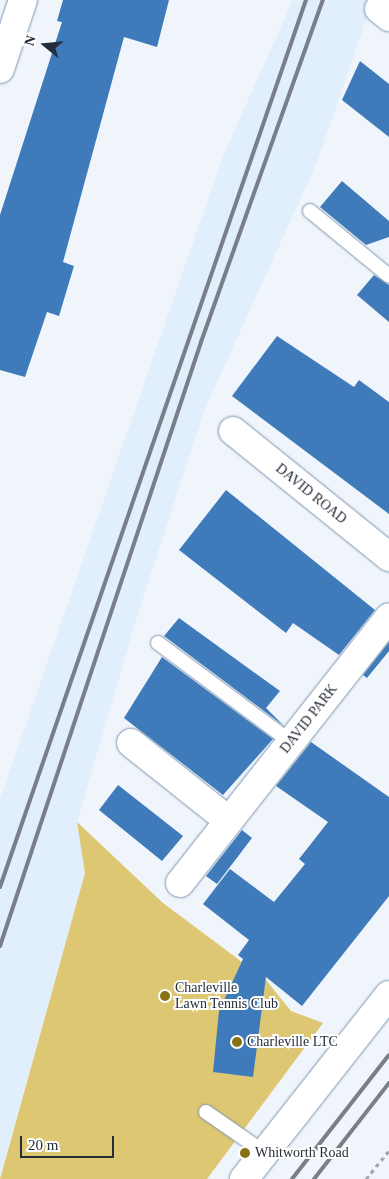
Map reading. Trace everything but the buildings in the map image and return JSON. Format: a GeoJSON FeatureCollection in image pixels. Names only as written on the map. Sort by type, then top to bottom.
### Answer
{"type":"FeatureCollection","features":[{"type":"Feature","properties":{"kind":"street"},"geometry":{"type":"LineString","coordinates":[[0,69],[23,0]]}},
{"type":"Feature","properties":{"kind":"street","name":"DAVID ROAD"},"geometry":{"type":"LineString","coordinates":[[233,431],[389,557]]}},
{"type":"Feature","properties":{"kind":"street","name":"DAVID PARK"},"geometry":{"type":"LineString","coordinates":[[180,883],[389,617]]}},
{"type":"Feature","properties":{"kind":"street"},"geometry":{"type":"LineString","coordinates":[[131,744],[229,821]]}},
{"type":"Feature","properties":{"kind":"street"},"geometry":{"type":"LineString","coordinates":[[244,1179],[389,995]]}},
{"type":"Feature","properties":{"kind":"lane"},"geometry":{"type":"LineString","coordinates":[[310,211],[389,276]]}},
{"type":"Feature","properties":{"kind":"lane"},"geometry":{"type":"LineString","coordinates":[[158,643],[291,742]]}},
{"type":"Feature","properties":{"kind":"lane"},"geometry":{"type":"LineString","coordinates":[[206,1112],[265,1153]]}},
{"type":"Feature","properties":{"kind":"path"},"geometry":{"type":"LineString","coordinates":[[366,1179],[389,1151]]}},
{"type":"Feature","properties":{"kind":"shaded area"},"geometry":{"type":"Polygon","coordinates":[[[293,0],[373,0],[317,162],[205,409],[139,610],[77,822],[85,873],[0,1176],[0,799],[223,156],[293,0]]]}},
{"type":"Feature","properties":{"kind":"shaded area","name":"Charleville Lawn Tennis Club"},"geometry":{"type":"Polygon","coordinates":[[[77,822],[163,903],[266,980],[291,1011],[323,1023],[207,1179],[0,1179],[85,873],[77,822]]]}},
{"type":"Feature","properties":{"kind":"railway"},"geometry":{"type":"LineString","coordinates":[[0,887],[306,0]]}},
{"type":"Feature","properties":{"kind":"railway"},"geometry":{"type":"LineString","coordinates":[[0,946],[201,342],[323,0]]}},
{"type":"Feature","properties":{"kind":"railway"},"geometry":{"type":"LineString","coordinates":[[292,1179],[389,1055]]}},
{"type":"Feature","properties":{"kind":"railway"},"geometry":{"type":"LineString","coordinates":[[314,1179],[389,1083]]}},
{"type":"Feature","properties":{"kind":"place","name":"Charleville Lawn Tennis Club"},"geometry":{"type":"Point","coordinates":[165,996]}},
{"type":"Feature","properties":{"kind":"place","name":"Charleville LTC"},"geometry":{"type":"Point","coordinates":[237,1042]}},
{"type":"Feature","properties":{"kind":"place","name":"Whitworth Road"},"geometry":{"type":"Point","coordinates":[245,1153]}}]}
